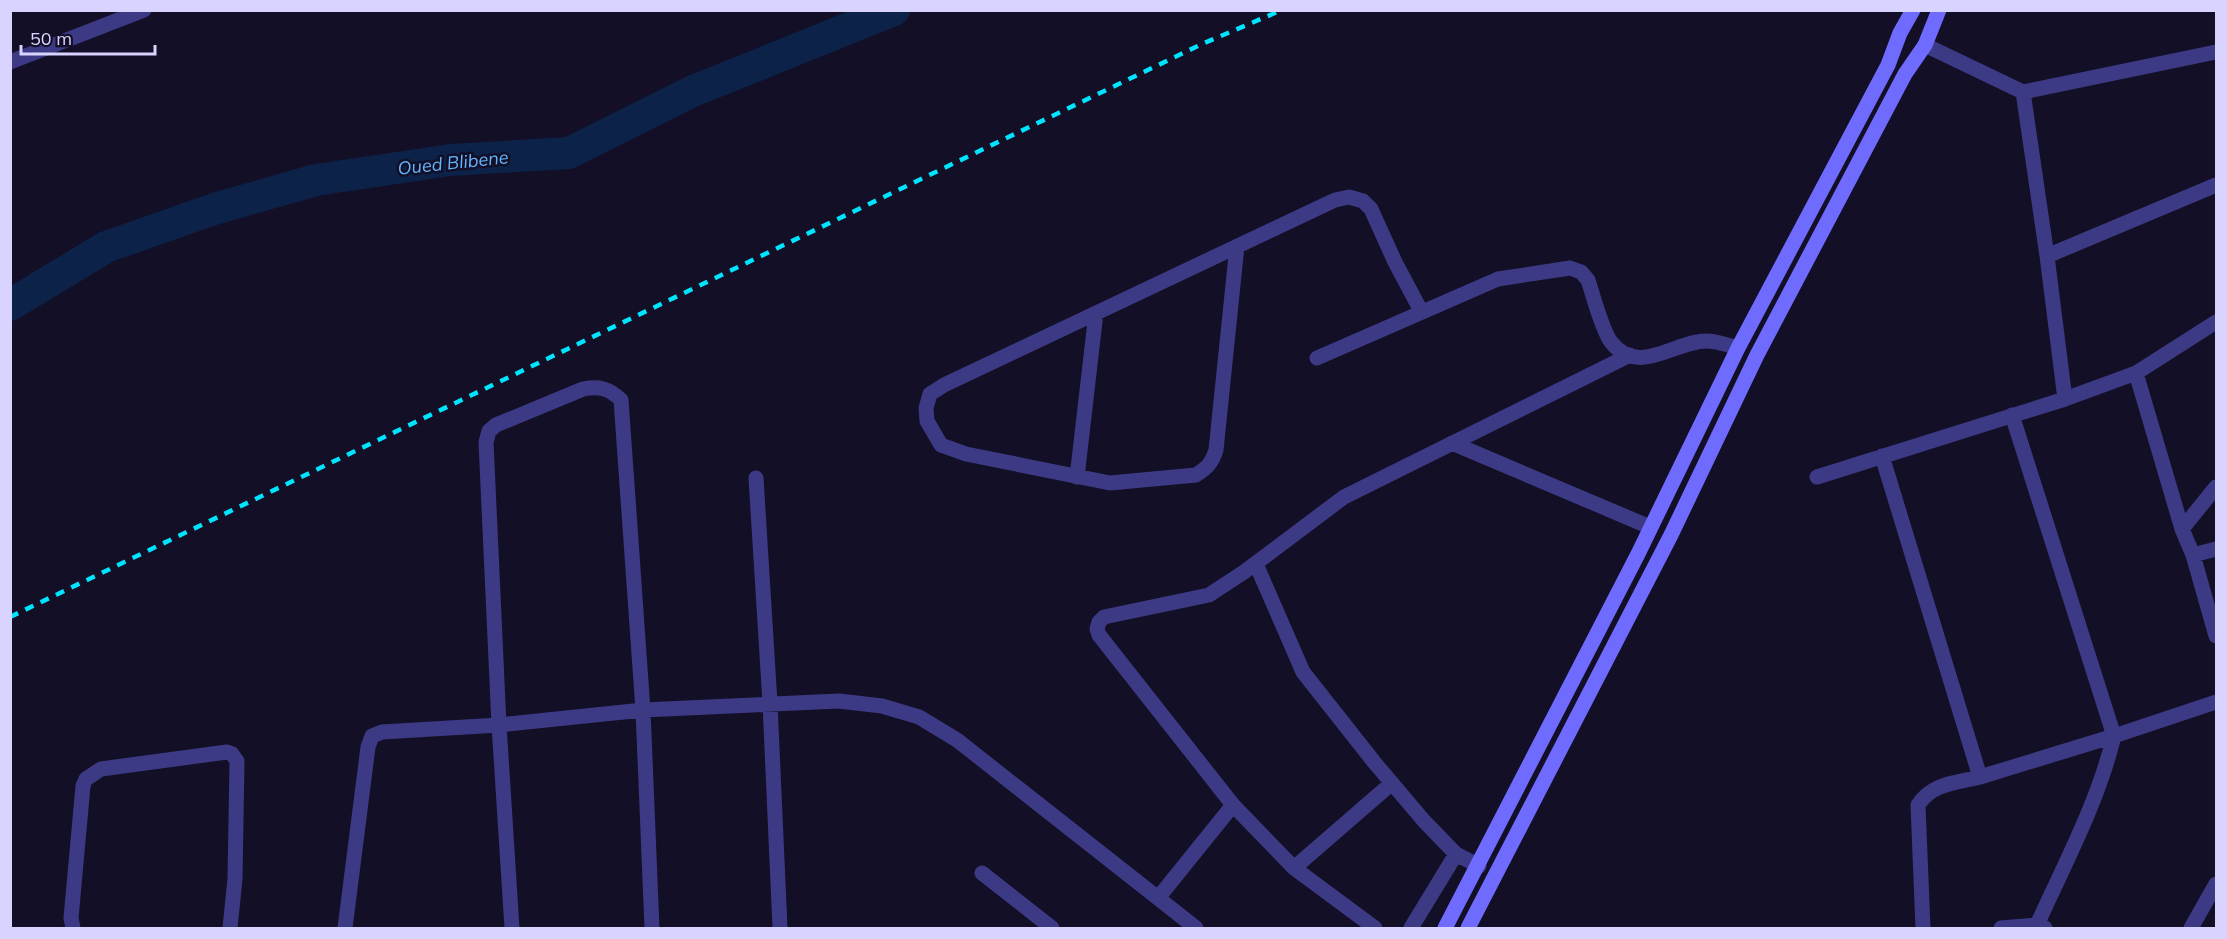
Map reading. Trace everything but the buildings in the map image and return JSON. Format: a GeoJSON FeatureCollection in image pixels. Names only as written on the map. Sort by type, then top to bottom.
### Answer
{"type":"FeatureCollection","features":[{"type":"Feature","properties":{"kind":"main road"},"geometry":{"type":"LineString","coordinates":[[1445,928],[1479,866],[1651,526],[1738,348],[1888,64],[1897,40],[1913,10]]}},
{"type":"Feature","properties":{"kind":"main road"},"geometry":{"type":"LineString","coordinates":[[1468,928],[1676,525],[1757,355],[1905,74],[1924,46],[1939,10]]}},
{"type":"Feature","properties":{"kind":"main road"},"geometry":{"type":"LineString","coordinates":[[1904,26],[1918,27],[1924,46]]}},
{"type":"Feature","properties":{"kind":"main road"},"geometry":{"type":"LineString","coordinates":[[1897,40],[1904,53],[1924,46]]}},
{"type":"Feature","properties":{"kind":"main road"},"geometry":{"type":"LineString","coordinates":[[1666,544],[1661,546],[1652,544],[1651,526],[1664,513],[1671,515],[1676,525]]}},
{"type":"Feature","properties":{"kind":"street"},"geometry":{"type":"LineString","coordinates":[[10,62],[144,10]]}},
{"type":"Feature","properties":{"kind":"street"},"geometry":{"type":"LineString","coordinates":[[1924,46],[2023,92],[2217,52]]}},
{"type":"Feature","properties":{"kind":"street"},"geometry":{"type":"LineString","coordinates":[[2023,92],[2066,399]]}},
{"type":"Feature","properties":{"kind":"street"},"geometry":{"type":"LineString","coordinates":[[2047,256],[2217,185]]}},
{"type":"Feature","properties":{"kind":"street"},"geometry":{"type":"LineString","coordinates":[[1237,246],[1216,450],[1213,460],[1206,469],[1196,475],[1110,483],[966,454],[941,445],[927,421],[926,408],[930,394],[944,385],[1237,246],[1335,200],[1349,197],[1363,201],[1371,209],[1395,262],[1422,311]]}},
{"type":"Feature","properties":{"kind":"street"},"geometry":{"type":"LineString","coordinates":[[1317,358],[1498,279],[1570,268],[1581,272],[1588,280],[1610,341],[1630,355],[1638,358],[1657,356],[1696,342],[1714,341],[1738,348]]}},
{"type":"Feature","properties":{"kind":"street"},"geometry":{"type":"LineString","coordinates":[[1077,477],[1096,313]]}},
{"type":"Feature","properties":{"kind":"street"},"geometry":{"type":"LineString","coordinates":[[1817,477],[2066,399],[2136,373],[2217,322]]}},
{"type":"Feature","properties":{"kind":"street"},"geometry":{"type":"LineString","coordinates":[[1375,928],[1294,868],[1233,806],[1100,635],[1097,629],[1099,622],[1104,617],[1209,595],[1256,564],[1344,497],[1630,355]]}},
{"type":"Feature","properties":{"kind":"street"},"geometry":{"type":"LineString","coordinates":[[2136,373],[2182,529],[2193,555],[2217,636]]}},
{"type":"Feature","properties":{"kind":"street"},"geometry":{"type":"LineString","coordinates":[[512,928],[499,725],[486,442],[489,431],[496,425],[583,389],[597,387],[612,391],[621,400],[643,710],[652,928]]}},
{"type":"Feature","properties":{"kind":"street"},"geometry":{"type":"LineString","coordinates":[[2001,928],[2041,927],[2096,796],[2114,736],[2012,415]]}},
{"type":"Feature","properties":{"kind":"street"},"geometry":{"type":"LineString","coordinates":[[1452,443],[1651,526]]}},
{"type":"Feature","properties":{"kind":"street"},"geometry":{"type":"LineString","coordinates":[[1882,456],[1980,777]]}},
{"type":"Feature","properties":{"kind":"street"},"geometry":{"type":"LineString","coordinates":[[756,478],[770,703],[780,928]]}},
{"type":"Feature","properties":{"kind":"street"},"geometry":{"type":"LineString","coordinates":[[2182,529],[2217,487]]}},
{"type":"Feature","properties":{"kind":"street"},"geometry":{"type":"LineString","coordinates":[[2193,555],[2217,549]]}},
{"type":"Feature","properties":{"kind":"street"},"geometry":{"type":"LineString","coordinates":[[1256,564],[1303,672],[1392,783],[1456,854],[1479,866]]}},
{"type":"Feature","properties":{"kind":"street"},"geometry":{"type":"LineString","coordinates":[[345,928],[368,747],[372,736],[382,732],[499,725],[643,710],[839,701],[882,706],[919,717],[957,740],[1196,928]]}},
{"type":"Feature","properties":{"kind":"street"},"geometry":{"type":"LineString","coordinates":[[1923,928],[1918,805],[1924,794],[1935,788],[1980,777],[2217,702]]}},
{"type":"Feature","properties":{"kind":"street"},"geometry":{"type":"LineString","coordinates":[[73,928],[71,918],[83,786],[86,779],[101,769],[227,752],[232,754],[237,761],[235,879],[230,928]]}},
{"type":"Feature","properties":{"kind":"street"},"geometry":{"type":"LineString","coordinates":[[1294,868],[1392,783]]}},
{"type":"Feature","properties":{"kind":"street"},"geometry":{"type":"LineString","coordinates":[[1158,898],[1233,806]]}},
{"type":"Feature","properties":{"kind":"street"},"geometry":{"type":"LineString","coordinates":[[1411,928],[1456,854]]}},
{"type":"Feature","properties":{"kind":"street"},"geometry":{"type":"LineString","coordinates":[[982,873],[1052,928]]}},
{"type":"Feature","properties":{"kind":"street"},"geometry":{"type":"LineString","coordinates":[[2191,928],[2217,884]]}},
{"type":"Feature","properties":{"kind":"waterway","name":"Oued Blibene"},"geometry":{"type":"LineString","coordinates":[[10,305],[106,247],[214,209],[316,180],[450,160],[569,153],[693,91],[894,10]]}},
{"type":"Feature","properties":{"kind":"railway"},"geometry":{"type":"LineString","coordinates":[[10,617],[1202,44],[1282,10]]}}]}
